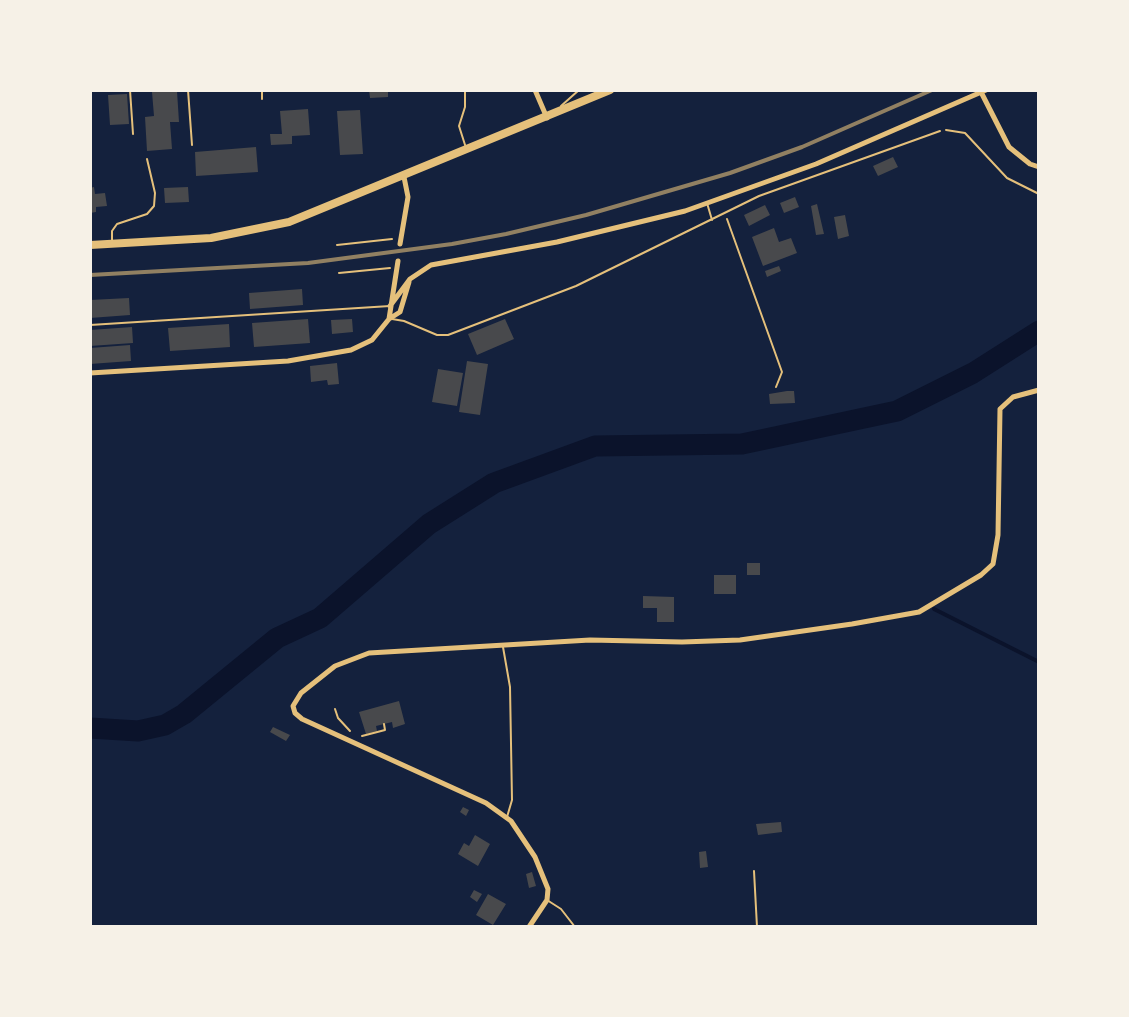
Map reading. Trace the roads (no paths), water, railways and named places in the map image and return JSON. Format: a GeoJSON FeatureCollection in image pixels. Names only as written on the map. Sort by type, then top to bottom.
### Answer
{"type":"FeatureCollection","features":[{"type":"Feature","properties":{"kind":"main road"},"geometry":{"type":"LineString","coordinates":[[90,245],[211,238],[263,229],[319,212],[610,90]]}},
{"type":"Feature","properties":{"kind":"street"},"geometry":{"type":"LineString","coordinates":[[535,90],[547,118]]}},
{"type":"Feature","properties":{"kind":"street"},"geometry":{"type":"LineString","coordinates":[[390,306],[413,276],[436,264],[588,236],[707,203],[816,164],[983,91],[1009,147],[1030,164],[1039,167]]}},
{"type":"Feature","properties":{"kind":"street"},"geometry":{"type":"LineString","coordinates":[[401,241],[408,197],[404,177]]}},
{"type":"Feature","properties":{"kind":"street"},"geometry":{"type":"LineString","coordinates":[[389,319],[397,264]]}},
{"type":"Feature","properties":{"kind":"street"},"geometry":{"type":"LineString","coordinates":[[90,373],[273,362],[329,356],[351,350],[372,340],[389,319],[400,312],[407,287],[413,276]]}},
{"type":"Feature","properties":{"kind":"street"},"geometry":{"type":"LineString","coordinates":[[528,927],[547,900],[548,889],[542,870],[521,833],[507,817],[486,803],[305,721],[296,715],[293,706],[301,693],[320,676],[356,656],[375,652],[590,640],[682,642],[740,640],[919,612],[981,575],[993,564],[998,535],[1000,409],[1012,396],[1039,390]]}},
{"type":"Feature","properties":{"kind":"lane"},"geometry":{"type":"LineString","coordinates":[[130,90],[133,134]]}},
{"type":"Feature","properties":{"kind":"lane"},"geometry":{"type":"LineString","coordinates":[[188,90],[192,145]]}},
{"type":"Feature","properties":{"kind":"lane"},"geometry":{"type":"LineString","coordinates":[[262,90],[262,99]]}},
{"type":"Feature","properties":{"kind":"lane"},"geometry":{"type":"LineString","coordinates":[[465,90],[465,107],[459,122],[467,151]]}},
{"type":"Feature","properties":{"kind":"lane"},"geometry":{"type":"LineString","coordinates":[[556,114],[566,100],[579,90]]}},
{"type":"Feature","properties":{"kind":"lane"},"geometry":{"type":"LineString","coordinates":[[389,319],[404,321],[437,335],[448,335],[576,286],[759,196],[940,131]]}},
{"type":"Feature","properties":{"kind":"lane"},"geometry":{"type":"LineString","coordinates":[[112,244],[112,231],[117,224],[147,214],[154,206],[155,193],[147,159]]}},
{"type":"Feature","properties":{"kind":"lane"},"geometry":{"type":"LineString","coordinates":[[707,203],[712,220]]}},
{"type":"Feature","properties":{"kind":"lane"},"geometry":{"type":"LineString","coordinates":[[90,325],[390,306]]}},
{"type":"Feature","properties":{"kind":"lane"},"geometry":{"type":"LineString","coordinates":[[503,644],[510,687],[512,800],[507,817]]}},
{"type":"Feature","properties":{"kind":"lane"},"geometry":{"type":"LineString","coordinates":[[754,871],[757,927]]}},
{"type":"Feature","properties":{"kind":"lane"},"geometry":{"type":"LineString","coordinates":[[547,900],[561,909],[575,927]]}},
{"type":"Feature","properties":{"kind":"waterway"},"geometry":{"type":"LineString","coordinates":[[90,728],[138,731],[165,725],[184,714],[277,638],[320,618],[429,524],[494,483],[595,446],[742,444],[897,411],[973,373],[1039,331]]}},
{"type":"Feature","properties":{"kind":"waterway"},"geometry":{"type":"LineString","coordinates":[[934,609],[1039,662]]}},
{"type":"Feature","properties":{"kind":"railway"},"geometry":{"type":"LineString","coordinates":[[90,275],[308,263],[452,244],[506,234],[586,215],[730,173],[802,147],[932,90]]}}]}
